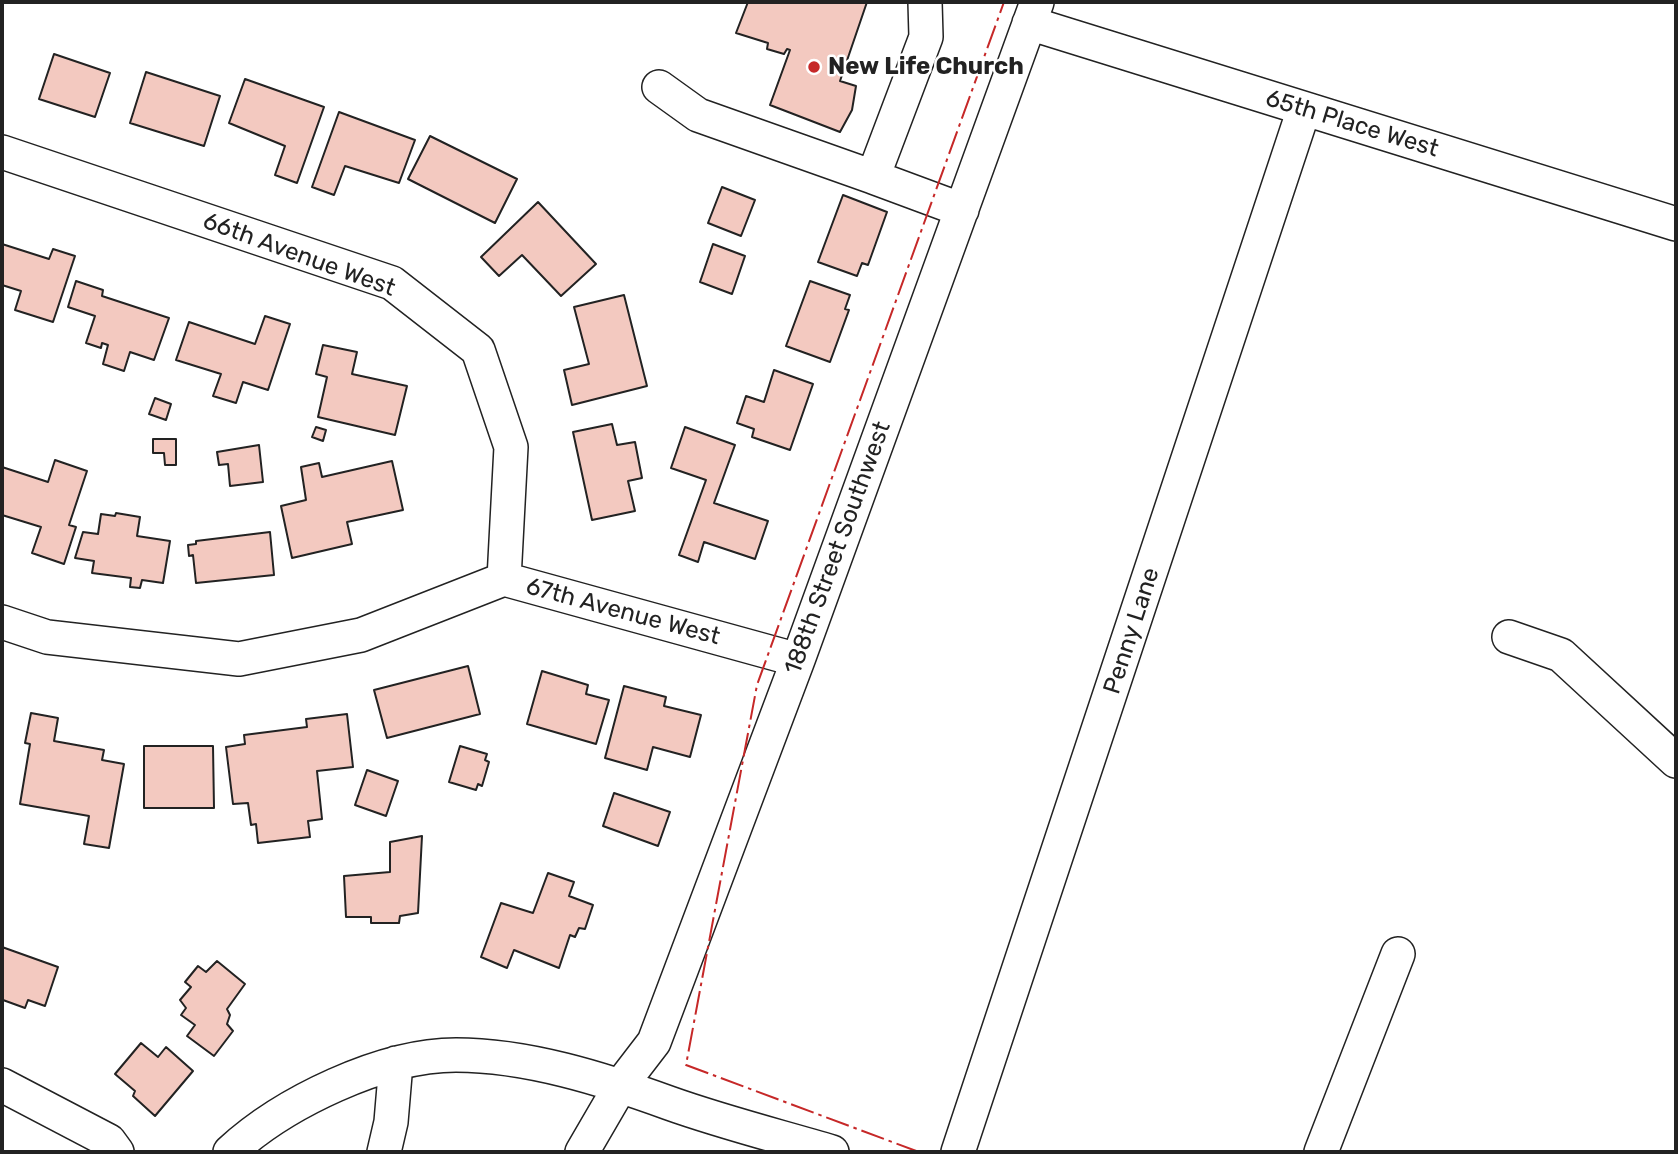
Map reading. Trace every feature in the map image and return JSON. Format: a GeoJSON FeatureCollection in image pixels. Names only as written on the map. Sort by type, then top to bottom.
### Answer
{"type":"FeatureCollection","features":[{"type":"Feature","properties":{"kind":"street"},"geometry":{"type":"LineString","coordinates":[[873,177],[926,37],[925,2]]}},
{"type":"Feature","properties":{"kind":"street","name":"65th Place West"},"geometry":{"type":"LineString","coordinates":[[1033,13],[1304,109],[1676,223]]}},
{"type":"Feature","properties":{"kind":"street","name":"188th Street Southwest"},"geometry":{"type":"LineString","coordinates":[[582,1152],[621,1084],[654,1042],[797,660],[1033,13]]}},
{"type":"Feature","properties":{"kind":"street"},"geometry":{"type":"LineString","coordinates":[[659,87],[698,115],[962,210]]}},
{"type":"Feature","properties":{"kind":"street","name":"Penny Lane"},"geometry":{"type":"LineString","coordinates":[[958,1152],[1304,109]]}},
{"type":"Feature","properties":{"kind":"street","name":"66th Avenue West"},"geometry":{"type":"LineString","coordinates":[[2,152],[392,283],[478,350],[511,447],[504,579]]}},
{"type":"Feature","properties":{"kind":"street","name":"67th Avenue West"},"geometry":{"type":"LineString","coordinates":[[2,622],[47,637],[239,659],[361,635],[504,579],[797,660]]}},
{"type":"Feature","properties":{"kind":"street"},"geometry":{"type":"LineString","coordinates":[[1509,637],[1561,655],[1676,761]]}},
{"type":"Feature","properties":{"kind":"street"},"geometry":{"type":"LineString","coordinates":[[1321,1152],[1398,954]]}},
{"type":"Feature","properties":{"kind":"street"},"geometry":{"type":"LineString","coordinates":[[230,1152],[245,1138],[330,1086],[396,1063],[456,1055],[523,1063],[621,1084],[670,1103],[832,1152]]}},
{"type":"Feature","properties":{"kind":"street"},"geometry":{"type":"LineString","coordinates":[[384,1152],[391,1122],[396,1063]]}},
{"type":"Feature","properties":{"kind":"street"},"geometry":{"type":"LineString","coordinates":[[2,1085],[109,1141],[117,1152]]}},
{"type":"Feature","properties":{"kind":"building","name":"New Life Church"},"geometry":{"type":"Polygon","coordinates":[[[748,2],[867,2],[840,81],[856,86],[852,110],[840,132],[770,105],[790,50],[787,49],[784,54],[767,49],[768,43],[736,33],[748,2]]]}},
{"type":"Feature","properties":{"kind":"building"},"geometry":{"type":"Polygon","coordinates":[[[54,54],[110,73],[95,117],[39,99],[54,54]]]}},
{"type":"Feature","properties":{"kind":"building"},"geometry":{"type":"Polygon","coordinates":[[[146,72],[220,96],[204,146],[130,123],[146,72]]]}},
{"type":"Feature","properties":{"kind":"building"},"geometry":{"type":"Polygon","coordinates":[[[245,79],[324,107],[297,183],[275,175],[285,146],[229,123],[245,79]]]}},
{"type":"Feature","properties":{"kind":"building"},"geometry":{"type":"Polygon","coordinates":[[[339,112],[415,140],[399,183],[345,166],[334,195],[312,187],[339,112]]]}},
{"type":"Feature","properties":{"kind":"building"},"geometry":{"type":"Polygon","coordinates":[[[430,136],[517,179],[495,223],[408,179],[430,136]]]}},
{"type":"Feature","properties":{"kind":"building"},"geometry":{"type":"Polygon","coordinates":[[[722,187],[755,200],[741,236],[708,223],[722,187]]]}},
{"type":"Feature","properties":{"kind":"building"},"geometry":{"type":"Polygon","coordinates":[[[843,195],[887,212],[868,265],[862,263],[857,276],[818,262],[843,195]]]}},
{"type":"Feature","properties":{"kind":"building"},"geometry":{"type":"Polygon","coordinates":[[[538,202],[596,264],[561,296],[522,255],[499,276],[481,257],[538,202]]]}},
{"type":"Feature","properties":{"kind":"building"},"geometry":{"type":"Polygon","coordinates":[[[2,244],[49,259],[53,249],[75,256],[53,322],[15,310],[21,291],[2,285],[2,244]]]}},
{"type":"Feature","properties":{"kind":"building"},"geometry":{"type":"Polygon","coordinates":[[[713,244],[745,256],[732,294],[700,282],[713,244]]]}},
{"type":"Feature","properties":{"kind":"building"},"geometry":{"type":"Polygon","coordinates":[[[76,281],[103,290],[102,296],[169,318],[154,360],[130,352],[124,371],[103,364],[108,345],[102,343],[101,348],[86,343],[95,316],[68,307],[76,281]]]}},
{"type":"Feature","properties":{"kind":"building"},"geometry":{"type":"Polygon","coordinates":[[[810,281],[850,295],[845,309],[849,310],[830,362],[786,346],[810,281]]]}},
{"type":"Feature","properties":{"kind":"building"},"geometry":{"type":"Polygon","coordinates":[[[624,295],[647,386],[572,405],[564,370],[589,364],[574,307],[624,295]]]}},
{"type":"Feature","properties":{"kind":"building"},"geometry":{"type":"Polygon","coordinates":[[[265,316],[290,324],[268,390],[243,382],[236,403],[213,396],[221,374],[176,360],[189,322],[255,344],[265,316]]]}},
{"type":"Feature","properties":{"kind":"building"},"geometry":{"type":"Polygon","coordinates":[[[323,345],[357,352],[352,374],[407,386],[395,435],[318,417],[327,377],[316,374],[323,345]]]}},
{"type":"Feature","properties":{"kind":"building"},"geometry":{"type":"Polygon","coordinates":[[[774,370],[813,384],[790,450],[752,437],[754,429],[737,423],[746,396],[764,402],[774,370]]]}},
{"type":"Feature","properties":{"kind":"building"},"geometry":{"type":"Polygon","coordinates":[[[155,398],[171,404],[166,420],[149,414],[155,398]]]}},
{"type":"Feature","properties":{"kind":"building"},"geometry":{"type":"Polygon","coordinates":[[[612,424],[617,445],[635,442],[642,478],[628,481],[635,511],[592,520],[573,432],[612,424]]]}},
{"type":"Feature","properties":{"kind":"building"},"geometry":{"type":"Polygon","coordinates":[[[316,427],[326,430],[323,441],[312,437],[316,427]]]}},
{"type":"Feature","properties":{"kind":"building"},"geometry":{"type":"Polygon","coordinates":[[[685,427],[735,445],[714,503],[768,521],[755,559],[704,542],[698,562],[679,555],[706,480],[671,468],[685,427]]]}},
{"type":"Feature","properties":{"kind":"building"},"geometry":{"type":"Polygon","coordinates":[[[153,439],[176,439],[176,465],[165,465],[164,453],[153,453],[153,439]]]}},
{"type":"Feature","properties":{"kind":"building"},"geometry":{"type":"Polygon","coordinates":[[[259,445],[263,482],[230,486],[228,464],[219,465],[217,452],[259,445]]]}},
{"type":"Feature","properties":{"kind":"building"},"geometry":{"type":"Polygon","coordinates":[[[55,460],[87,471],[69,525],[76,527],[64,564],[32,553],[41,527],[2,515],[2,467],[48,482],[55,460]]]}},
{"type":"Feature","properties":{"kind":"building"},"geometry":{"type":"Polygon","coordinates":[[[392,461],[403,510],[347,522],[352,544],[292,558],[281,506],[306,500],[301,467],[319,463],[322,477],[392,461]]]}},
{"type":"Feature","properties":{"kind":"building"},"geometry":{"type":"Polygon","coordinates":[[[116,513],[140,517],[137,536],[170,541],[163,583],[142,580],[140,588],[130,587],[131,578],[92,573],[94,561],[75,558],[83,532],[98,534],[101,514],[115,516],[116,513]]]}},
{"type":"Feature","properties":{"kind":"building"},"geometry":{"type":"Polygon","coordinates":[[[270,532],[274,575],[196,583],[193,555],[189,556],[188,545],[196,544],[196,541],[270,532]]]}},
{"type":"Feature","properties":{"kind":"building"},"geometry":{"type":"Polygon","coordinates":[[[468,666],[480,714],[387,738],[374,690],[468,666]]]}},
{"type":"Feature","properties":{"kind":"building"},"geometry":{"type":"Polygon","coordinates":[[[542,671],[588,685],[586,694],[609,700],[596,744],[527,724],[542,671]]]}},
{"type":"Feature","properties":{"kind":"building"},"geometry":{"type":"Polygon","coordinates":[[[624,686],[666,697],[664,706],[701,715],[690,757],[653,747],[647,770],[605,758],[624,686]]]}},
{"type":"Feature","properties":{"kind":"building"},"geometry":{"type":"Polygon","coordinates":[[[31,713],[58,718],[54,741],[104,750],[102,760],[124,764],[109,848],[84,844],[89,816],[20,804],[30,744],[25,743],[31,713]]]}},
{"type":"Feature","properties":{"kind":"building"},"geometry":{"type":"Polygon","coordinates":[[[347,714],[353,767],[317,771],[322,819],[308,821],[310,837],[258,843],[256,824],[251,825],[248,803],[233,804],[226,747],[245,744],[244,735],[307,727],[306,719],[347,714]]]}},
{"type":"Feature","properties":{"kind":"building"},"geometry":{"type":"Polygon","coordinates":[[[144,746],[213,746],[214,808],[144,808],[144,746]]]}},
{"type":"Feature","properties":{"kind":"building"},"geometry":{"type":"Polygon","coordinates":[[[460,746],[487,754],[485,760],[489,762],[482,786],[478,784],[476,790],[449,782],[460,746]]]}},
{"type":"Feature","properties":{"kind":"building"},"geometry":{"type":"Polygon","coordinates":[[[367,770],[398,781],[386,816],[355,805],[367,770]]]}},
{"type":"Feature","properties":{"kind":"building"},"geometry":{"type":"Polygon","coordinates":[[[614,793],[670,812],[658,846],[603,826],[614,793]]]}},
{"type":"Feature","properties":{"kind":"building"},"geometry":{"type":"Polygon","coordinates":[[[422,836],[418,913],[400,916],[399,923],[371,923],[371,917],[346,917],[344,876],[390,872],[390,842],[422,836]]]}},
{"type":"Feature","properties":{"kind":"building"},"geometry":{"type":"Polygon","coordinates":[[[548,873],[574,882],[569,896],[593,905],[585,929],[579,928],[575,937],[570,935],[559,968],[514,950],[507,968],[481,957],[501,903],[533,913],[548,873]]]}},
{"type":"Feature","properties":{"kind":"building"},"geometry":{"type":"Polygon","coordinates":[[[2,947],[58,967],[45,1006],[28,1000],[25,1008],[3,1000],[2,1003],[2,947]]]}},
{"type":"Feature","properties":{"kind":"building"},"geometry":{"type":"Polygon","coordinates":[[[217,961],[245,984],[227,1009],[230,1015],[227,1024],[233,1031],[214,1056],[187,1036],[195,1025],[181,1015],[186,1008],[180,1000],[191,987],[185,982],[198,966],[206,972],[217,961]]]}},
{"type":"Feature","properties":{"kind":"building"},"geometry":{"type":"Polygon","coordinates":[[[141,1043],[158,1057],[166,1047],[193,1071],[155,1116],[133,1096],[135,1091],[115,1074],[141,1043]]]}},
{"type":"Feature","properties":{"kind":"power"},"geometry":{"type":"LineString","coordinates":[[919,1152],[686,1065],[757,685],[1004,2]]}},
{"type":"Feature","properties":{"kind":"place","name":"New Life Church"},"geometry":{"type":"Point","coordinates":[814,67]}}]}
